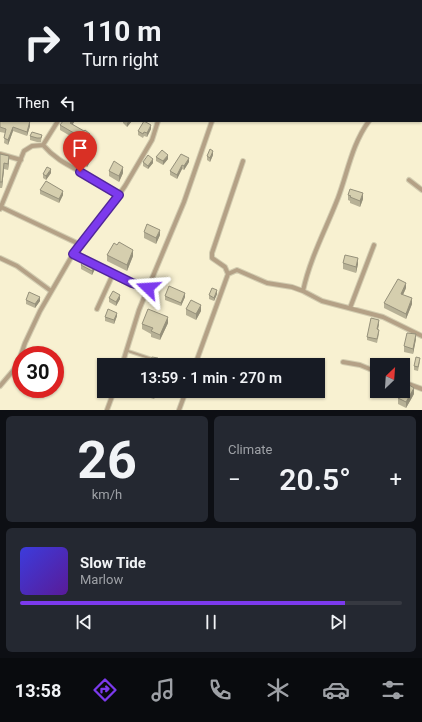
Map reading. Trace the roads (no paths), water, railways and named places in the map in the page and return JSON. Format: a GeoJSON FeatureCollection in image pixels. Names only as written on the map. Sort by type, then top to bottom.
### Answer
{"type":"FeatureCollection","features":[{"type":"Feature","properties":{"kind":"street"},"geometry":{"type":"LineString","coordinates":[[43,145],[57,122]]}},
{"type":"Feature","properties":{"kind":"street"},"geometry":{"type":"LineString","coordinates":[[0,386],[17,366],[25,343],[51,291],[73,254],[79,244],[106,213],[119,195],[152,140],[158,122]]}},
{"type":"Feature","properties":{"kind":"street"},"geometry":{"type":"LineString","coordinates":[[124,358],[148,288],[184,202],[212,122]]}},
{"type":"Feature","properties":{"kind":"street"},"geometry":{"type":"LineString","coordinates":[[303,291],[313,259],[338,198],[358,135],[367,122]]}},
{"type":"Feature","properties":{"kind":"street"},"geometry":{"type":"LineString","coordinates":[[43,145],[32,146],[24,151],[0,208],[79,244]]}},
{"type":"Feature","properties":{"kind":"street"},"geometry":{"type":"LineString","coordinates":[[43,145],[52,155],[66,165],[119,195]]}},
{"type":"Feature","properties":{"kind":"street"},"geometry":{"type":"LineString","coordinates":[[0,154],[21,160]]}},
{"type":"Feature","properties":{"kind":"street"},"geometry":{"type":"LineString","coordinates":[[198,358],[228,274],[225,267],[212,258],[212,254],[243,161]]}},
{"type":"Feature","properties":{"kind":"street"},"geometry":{"type":"LineString","coordinates":[[409,180],[422,190]]}},
{"type":"Feature","properties":{"kind":"street"},"geometry":{"type":"LineString","coordinates":[[350,308],[374,245]]}},
{"type":"Feature","properties":{"kind":"street"},"geometry":{"type":"LineString","coordinates":[[73,254],[141,287],[148,288]]}},
{"type":"Feature","properties":{"kind":"street"},"geometry":{"type":"LineString","coordinates":[[0,258],[17,266],[51,291]]}},
{"type":"Feature","properties":{"kind":"street"},"geometry":{"type":"LineString","coordinates":[[228,274],[237,270],[267,283],[292,287],[322,301],[383,317],[422,336]]}},
{"type":"Feature","properties":{"kind":"street"},"geometry":{"type":"LineString","coordinates":[[97,309],[113,274]]}},
{"type":"Feature","properties":{"kind":"street"},"geometry":{"type":"LineString","coordinates":[[343,362],[360,365],[370,369]]}},
{"type":"Feature","properties":{"kind":"street"},"geometry":{"type":"LineString","coordinates":[[410,385],[422,389]]}},
{"type":"Feature","properties":{"kind":"street"},"geometry":{"type":"LineString","coordinates":[[107,410],[111,398]]}},
{"type":"Feature","properties":{"kind":"street"},"geometry":{"type":"LineString","coordinates":[[179,410],[183,398]]}},
{"type":"Feature","properties":{"kind":"lane"},"geometry":{"type":"LineString","coordinates":[[126,351],[148,358]]}}]}
